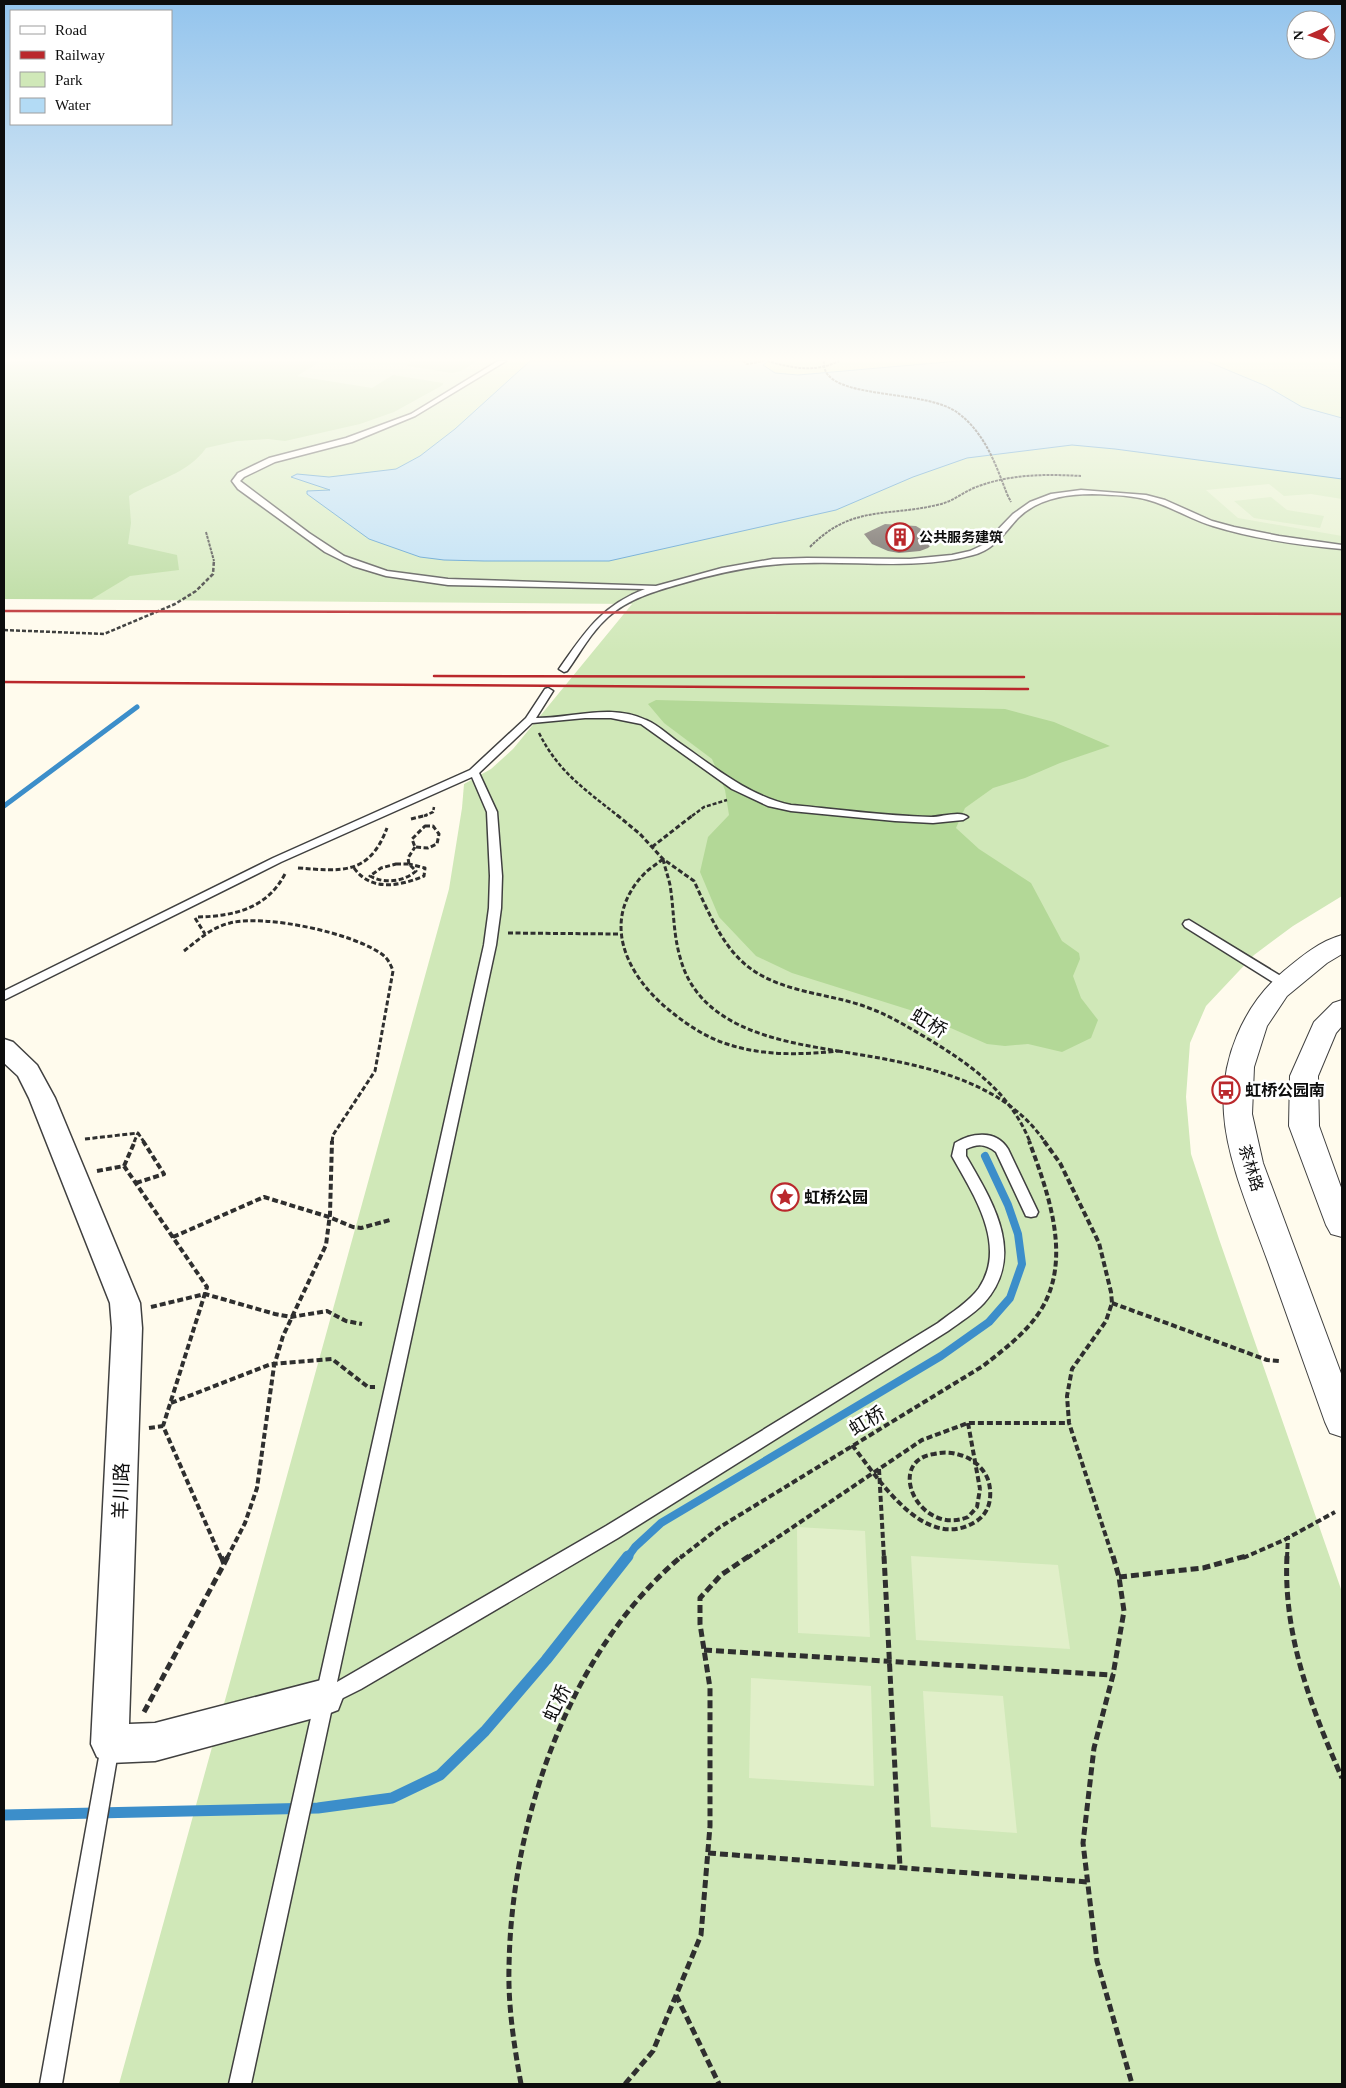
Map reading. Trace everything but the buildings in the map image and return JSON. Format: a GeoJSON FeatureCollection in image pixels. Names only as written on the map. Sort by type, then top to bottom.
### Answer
{"type":"FeatureCollection","features":[{"type":"Feature","properties":{"kind":"street","name":"茶林路"},"geometry":{"type":"LineString","coordinates":[[1342,943],[1318,957],[1278,990],[1254,1025],[1240,1067],[1238,1114],[1248,1163],[1342,1421]]}},
{"type":"Feature","properties":{"kind":"street"},"geometry":{"type":"LineString","coordinates":[[1342,1009],[1324,1029],[1304,1076],[1304,1126],[1342,1225]]}},
{"type":"Feature","properties":{"kind":"street","name":"羊川路"},"geometry":{"type":"LineString","coordinates":[[4,1048],[28,1071],[59,1141],[124,1303],[126,1313],[119,1743]]}},
{"type":"Feature","properties":{"kind":"street"},"geometry":{"type":"LineString","coordinates":[[119,1743],[155,1742],[325,1697]]}},
{"type":"Feature","properties":{"kind":"lane"},"geometry":{"type":"LineString","coordinates":[[278,458],[240,475],[236,481],[241,487],[327,550],[355,563],[388,573],[448,582],[660,587]]}},
{"type":"Feature","properties":{"kind":"lane"},"geometry":{"type":"LineString","coordinates":[[564,669],[595,625],[605,615],[630,599],[660,587],[749,565],[805,560],[907,560],[948,557],[974,552],[986,548],[997,539],[1018,515],[1033,504],[1047,498],[1076,493],[1116,494],[1154,499],[1198,518],[1236,530],[1342,547]]}},
{"type":"Feature","properties":{"kind":"lane"},"geometry":{"type":"LineString","coordinates":[[4,996],[277,860],[474,772],[530,720],[548,691]]}},
{"type":"Feature","properties":{"kind":"lane"},"geometry":{"type":"LineString","coordinates":[[530,720],[547,721],[595,714],[630,717],[644,722],[736,787],[757,798],[791,808],[933,820],[963,817]]}},
{"type":"Feature","properties":{"kind":"lane"},"geometry":{"type":"LineString","coordinates":[[240,2084],[302,1791],[325,1697],[492,933],[496,876],[492,812],[486,795],[474,772]]}},
{"type":"Feature","properties":{"kind":"lane"},"geometry":{"type":"LineString","coordinates":[[1189,924],[1285,984]]}},
{"type":"Feature","properties":{"kind":"lane"},"geometry":{"type":"LineString","coordinates":[[325,1697],[355,1683],[612,1532],[943,1327],[968,1308],[984,1293],[993,1278],[997,1265],[995,1228],[959,1156],[960,1147],[968,1141],[985,1139],[994,1142],[1000,1149],[1031,1212]]}},
{"type":"Feature","properties":{"kind":"lane"},"geometry":{"type":"LineString","coordinates":[[51,2084],[101,1796],[119,1743]]}},
{"type":"Feature","properties":{"kind":"path"},"geometry":{"type":"LineString","coordinates":[[992,458],[1007,494]]}},
{"type":"Feature","properties":{"kind":"path"},"geometry":{"type":"LineString","coordinates":[[805,560],[809,548],[818,537],[828,529],[852,519],[886,511],[938,506],[957,498],[975,487],[1006,478],[1037,475],[1084,477]]}},
{"type":"Feature","properties":{"kind":"path"},"geometry":{"type":"LineString","coordinates":[[4,630],[104,634],[175,604],[196,591],[213,574],[214,561],[206,532]]}},
{"type":"Feature","properties":{"kind":"path","name":"虹桥"},"geometry":{"type":"LineString","coordinates":[[521,2084],[513,2054],[509,2002],[510,1946],[516,1885],[543,1774],[559,1728],[578,1688],[599,1652],[621,1619],[648,1588],[685,1552],[720,1527],[983,1366],[1008,1347],[1030,1326],[1045,1306],[1054,1280],[1058,1257],[1056,1228],[1024,1130],[1011,1105],[995,1085],[958,1057],[877,1010],[802,992],[766,979],[749,968],[719,936],[694,881],[664,859],[640,834],[563,771],[549,753],[540,733],[530,720]]}},
{"type":"Feature","properties":{"kind":"path"},"geometry":{"type":"LineString","coordinates":[[652,847],[704,807],[728,800],[757,798]]}},
{"type":"Feature","properties":{"kind":"path"},"geometry":{"type":"LineString","coordinates":[[277,860],[288,868],[354,868],[374,851],[384,839],[388,821],[383,814]]}},
{"type":"Feature","properties":{"kind":"path"},"geometry":{"type":"LineString","coordinates":[[425,826],[433,826],[439,834],[437,844],[428,848],[415,847],[412,840],[416,833],[425,826]]}},
{"type":"Feature","properties":{"kind":"path"},"geometry":{"type":"LineString","coordinates":[[408,863],[408,858],[415,847]]}},
{"type":"Feature","properties":{"kind":"path"},"geometry":{"type":"LineString","coordinates":[[838,1050],[790,1056],[725,1044],[695,1029],[658,1002],[637,979],[623,953],[619,934],[624,910],[633,888],[644,874],[664,859],[670,885],[674,931],[680,959],[689,981],[699,997],[717,1012],[740,1026],[768,1037],[800,1045],[838,1050],[906,1062],[945,1073],[976,1086],[1000,1100],[1036,1127],[1060,1163],[1099,1243],[1112,1303],[1106,1321],[1072,1369],[1067,1396],[1068,1423],[1102,1520],[1119,1577],[1124,1611],[1112,1675],[1094,1748],[1083,1843],[1097,1960],[1132,2084]]}},
{"type":"Feature","properties":{"kind":"path"},"geometry":{"type":"LineString","coordinates":[[354,868],[363,880],[376,884],[409,881],[424,876],[426,872],[424,868],[415,863],[408,863],[376,869],[370,876],[387,880],[404,878],[416,871],[408,863]]}},
{"type":"Feature","properties":{"kind":"path"},"geometry":{"type":"LineString","coordinates":[[194,917],[222,916],[245,910],[258,904],[269,897],[279,886],[288,868]]}},
{"type":"Feature","properties":{"kind":"path"},"geometry":{"type":"LineString","coordinates":[[188,906],[206,934]]}},
{"type":"Feature","properties":{"kind":"path"},"geometry":{"type":"LineString","coordinates":[[119,1743],[224,1564],[245,1523],[257,1488],[275,1363],[291,1317],[326,1245],[333,1135],[375,1071],[392,979],[391,965],[382,954],[356,942],[280,923],[250,920],[229,923],[206,934],[184,951]]}},
{"type":"Feature","properties":{"kind":"path"},"geometry":{"type":"LineString","coordinates":[[492,933],[619,934]]}},
{"type":"Feature","properties":{"kind":"path"},"geometry":{"type":"LineString","coordinates":[[59,1141],[138,1133]]}},
{"type":"Feature","properties":{"kind":"path"},"geometry":{"type":"LineString","coordinates":[[124,1166],[138,1133]]}},
{"type":"Feature","properties":{"kind":"path"},"geometry":{"type":"LineString","coordinates":[[136,1183],[164,1174],[138,1133]]}},
{"type":"Feature","properties":{"kind":"path"},"geometry":{"type":"LineString","coordinates":[[73,1176],[124,1166]]}},
{"type":"Feature","properties":{"kind":"path"},"geometry":{"type":"LineString","coordinates":[[124,1166],[207,1288],[163,1426],[224,1564]]}},
{"type":"Feature","properties":{"kind":"path"},"geometry":{"type":"LineString","coordinates":[[173,1236],[264,1198],[329,1217],[353,1227],[360,1228],[390,1220]]}},
{"type":"Feature","properties":{"kind":"path"},"geometry":{"type":"LineString","coordinates":[[126,1313],[205,1294],[291,1317],[327,1312],[346,1321],[362,1324]]}},
{"type":"Feature","properties":{"kind":"path"},"geometry":{"type":"LineString","coordinates":[[1112,1303],[1267,1360],[1279,1361]]}},
{"type":"Feature","properties":{"kind":"path"},"geometry":{"type":"LineString","coordinates":[[170,1403],[275,1363],[332,1359],[368,1387],[392,1388]]}},
{"type":"Feature","properties":{"kind":"path"},"geometry":{"type":"LineString","coordinates":[[852,1446],[911,1514],[925,1524],[938,1529],[966,1529],[978,1522],[986,1513],[991,1501],[990,1488],[985,1475],[978,1465],[965,1456],[950,1452],[927,1454],[916,1462],[910,1470],[909,1481],[914,1502],[933,1517],[944,1521],[956,1521],[967,1518],[975,1510],[980,1500],[980,1489],[968,1423]]}},
{"type":"Feature","properties":{"kind":"path"},"geometry":{"type":"LineString","coordinates":[[625,2084],[653,2051],[701,1935],[710,1826],[710,1688],[700,1624],[700,1598],[721,1575],[922,1440],[968,1423],[1068,1423]]}},
{"type":"Feature","properties":{"kind":"path"},"geometry":{"type":"LineString","coordinates":[[879,1469],[900,1868]]}},
{"type":"Feature","properties":{"kind":"path"},"geometry":{"type":"LineString","coordinates":[[1119,1577],[1205,1568],[1230,1562],[1266,1548],[1335,1512]]}},
{"type":"Feature","properties":{"kind":"path"},"geometry":{"type":"LineString","coordinates":[[1288,1536],[1286,1597],[1292,1634],[1303,1678],[1321,1731],[1342,1778]]}},
{"type":"Feature","properties":{"kind":"path"},"geometry":{"type":"LineString","coordinates":[[704,1650],[1112,1675]]}},
{"type":"Feature","properties":{"kind":"path"},"geometry":{"type":"LineString","coordinates":[[708,1853],[1088,1882]]}},
{"type":"Feature","properties":{"kind":"path"},"geometry":{"type":"LineString","coordinates":[[676,1995],[720,2084]]}},
{"type":"Feature","properties":{"kind":"green space","name":"虹桥公园"},"geometry":{"type":"Polygon","coordinates":[[[4,458],[1342,458],[1342,896],[1293,926],[1254,955],[1206,1006],[1190,1043],[1186,1097],[1191,1154],[1342,1592],[1342,2084],[119,2084],[449,889],[464,784],[491,769],[513,749],[632,604],[4,599],[4,458]]]}},
{"type":"Feature","properties":{"kind":"green space"},"geometry":{"type":"Polygon","coordinates":[[[4,458],[197,458],[181,470],[129,496],[131,523],[128,544],[177,555],[179,570],[130,576],[92,599],[4,599],[4,458]]]}},
{"type":"Feature","properties":{"kind":"green space"},"geometry":{"type":"Polygon","coordinates":[[[1269,484],[1284,496],[1311,494],[1342,499],[1342,536],[1238,518],[1206,490],[1269,484]],[[1271,497],[1234,501],[1254,518],[1320,528],[1324,516],[1287,510],[1271,497]]]}},
{"type":"Feature","properties":{"kind":"green space"},"geometry":{"type":"Polygon","coordinates":[[[656,700],[1005,709],[1054,722],[1110,746],[993,788],[965,808],[956,828],[979,849],[1031,883],[1062,941],[1079,953],[1080,959],[1073,976],[1081,998],[1098,1020],[1091,1038],[1062,1052],[1028,1044],[1005,1046],[987,1044],[910,1010],[792,973],[756,956],[719,917],[700,872],[708,837],[729,815],[725,790],[712,759],[664,723],[648,704],[656,700]]]}},
{"type":"Feature","properties":{"kind":"green space"},"geometry":{"type":"Polygon","coordinates":[[[797,1527],[865,1531],[870,1637],[798,1633],[797,1527]]]}},
{"type":"Feature","properties":{"kind":"green space"},"geometry":{"type":"Polygon","coordinates":[[[911,1556],[1058,1565],[1070,1649],[916,1640],[911,1556]]]}},
{"type":"Feature","properties":{"kind":"green space"},"geometry":{"type":"Polygon","coordinates":[[[751,1678],[871,1686],[874,1786],[749,1778],[751,1678]]]}},
{"type":"Feature","properties":{"kind":"green space"},"geometry":{"type":"Polygon","coordinates":[[[923,1691],[1003,1696],[1017,1833],[931,1827],[923,1691]]]}},
{"type":"Feature","properties":{"kind":"water"},"geometry":{"type":"Polygon","coordinates":[[[415,458],[966,458],[913,477],[836,510],[609,561],[484,561],[420,557],[369,539],[307,494],[307,491],[330,490],[291,477],[297,474],[329,477],[396,469],[415,458]]]}},
{"type":"Feature","properties":{"kind":"water"},"geometry":{"type":"Polygon","coordinates":[[[1186,458],[1342,458],[1342,479],[1186,458]]]}},
{"type":"Feature","properties":{"kind":"waterway"},"geometry":{"type":"LineString","coordinates":[[4,806],[137,707]]}},
{"type":"Feature","properties":{"kind":"waterway"},"geometry":{"type":"LineString","coordinates":[[627,1558],[635,1547],[661,1523],[941,1356],[989,1322],[1010,1298],[1022,1264],[1018,1234],[1008,1205],[985,1156]]}},
{"type":"Feature","properties":{"kind":"waterway"},"geometry":{"type":"LineString","coordinates":[[4,1815],[318,1808],[392,1798],[440,1775],[485,1731],[546,1660],[628,1556]]}},
{"type":"Feature","properties":{"kind":"railway"},"geometry":{"type":"LineString","coordinates":[[4,611],[1342,614]]}},
{"type":"Feature","properties":{"kind":"railway"},"geometry":{"type":"LineString","coordinates":[[434,676],[1024,677]]}},
{"type":"Feature","properties":{"kind":"railway"},"geometry":{"type":"LineString","coordinates":[[4,682],[1028,689]]}},
{"type":"Feature","properties":{"kind":"place","name":"公共服务建筑"},"geometry":{"type":"Point","coordinates":[900,537]}},
{"type":"Feature","properties":{"kind":"place","name":"虹桥公园南"},"geometry":{"type":"Point","coordinates":[1226,1090]}},
{"type":"Feature","properties":{"kind":"place","name":"虹桥公园"},"geometry":{"type":"Point","coordinates":[785,1197]}}]}
